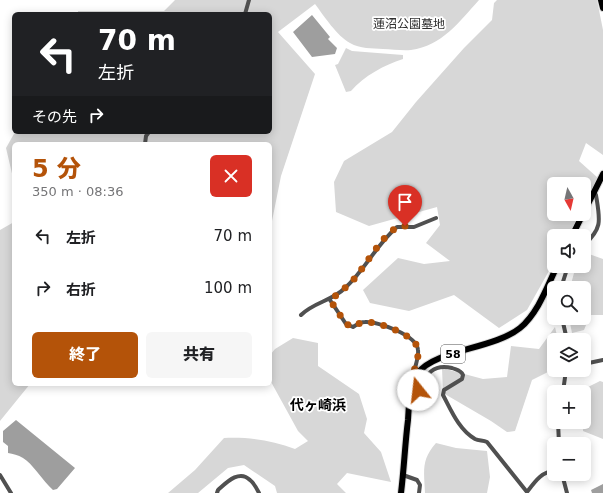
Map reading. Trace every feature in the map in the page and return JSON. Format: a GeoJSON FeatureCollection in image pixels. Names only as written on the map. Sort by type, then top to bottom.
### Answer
{"type":"FeatureCollection","features":[{"type":"Feature","properties":{"kind":"main road"},"geometry":{"type":"LineString","coordinates":[[601,0],[603,8]]}},
{"type":"Feature","properties":{"kind":"main road"},"geometry":{"type":"LineString","coordinates":[[591,198],[603,174]]}},
{"type":"Feature","properties":{"kind":"main road","name":"58"},"geometry":{"type":"LineString","coordinates":[[401,493],[411,389],[418,373],[435,360],[497,341],[520,328],[531,317],[553,273]]}},
{"type":"Feature","properties":{"kind":"street"},"geometry":{"type":"LineString","coordinates":[[246,12],[249,0]]}},
{"type":"Feature","properties":{"kind":"street"},"geometry":{"type":"LineString","coordinates":[[591,240],[600,225],[596,195],[594,192]]}},
{"type":"Feature","properties":{"kind":"street"},"geometry":{"type":"LineString","coordinates":[[301,315],[318,303],[330,300],[345,289],[389,234],[397,227],[414,227],[436,218]]}},
{"type":"Feature","properties":{"kind":"street"},"geometry":{"type":"LineString","coordinates":[[330,300],[346,324],[353,327],[365,322],[382,325],[397,330],[415,342],[418,349],[413,375],[415,378]]}},
{"type":"Feature","properties":{"kind":"street"},"geometry":{"type":"LineString","coordinates":[[591,363],[603,360]]}},
{"type":"Feature","properties":{"kind":"street"},"geometry":{"type":"LineString","coordinates":[[411,389],[418,390],[423,379],[436,368],[450,368],[462,372],[463,377],[461,381],[444,390],[443,394],[466,432],[478,441],[487,442],[527,493],[536,480],[547,472]]}},
{"type":"Feature","properties":{"kind":"street"},"geometry":{"type":"LineString","coordinates":[[0,475],[2,483],[11,493]]}},
{"type":"Feature","properties":{"kind":"street"},"geometry":{"type":"LineString","coordinates":[[217,493],[218,490],[238,475],[250,479],[259,493]]}},
{"type":"Feature","properties":{"kind":"street"},"geometry":{"type":"LineString","coordinates":[[403,475],[417,480],[420,485],[419,493]]}},
{"type":"Feature","properties":{"kind":"street"},"geometry":{"type":"LineString","coordinates":[[564,481],[567,493]]}},
{"type":"Feature","properties":{"kind":"green space","name":"蓮沼公園墓地"},"geometry":{"type":"Polygon","coordinates":[[[175,0],[479,0],[449,32],[441,38],[422,48],[411,50],[366,48],[354,45],[345,40],[336,31],[315,4],[278,32],[315,74],[281,176],[272,221],[272,142],[12,142],[12,174],[6,148],[14,134],[272,134],[272,12],[78,12],[164,11],[175,0]]]}},
{"type":"Feature","properties":{"kind":"green space"},"geometry":{"type":"Polygon","coordinates":[[[497,0],[597,0],[603,30],[603,155],[586,143],[579,161],[598,178],[591,192],[591,177],[547,177],[547,221],[577,221],[572,229],[547,229],[548,273],[527,310],[499,328],[454,295],[409,311],[370,303],[363,290],[398,258],[424,264],[450,261],[426,243],[440,225],[437,207],[369,226],[336,212],[334,182],[344,161],[392,132],[416,102],[464,48],[492,20],[494,3],[497,0]]]}},
{"type":"Feature","properties":{"kind":"green space"},"geometry":{"type":"Polygon","coordinates":[[[346,48],[352,51],[403,55],[403,59],[389,64],[375,72],[351,91],[346,92],[335,65],[338,64],[346,48]]]}},
{"type":"Feature","properties":{"kind":"green space"},"geometry":{"type":"Polygon","coordinates":[[[12,223],[12,386],[28,386],[0,421],[0,230],[12,223]]]}},
{"type":"Feature","properties":{"kind":"green space"},"geometry":{"type":"Polygon","coordinates":[[[591,255],[603,259],[603,315],[591,315],[591,281],[572,281],[574,273],[591,273],[591,255]]]}},
{"type":"Feature","properties":{"kind":"green space"},"geometry":{"type":"Polygon","coordinates":[[[570,325],[586,325],[584,330],[572,333],[570,325]]]}},
{"type":"Feature","properties":{"kind":"green space"},"geometry":{"type":"Polygon","coordinates":[[[555,327],[556,333],[551,333],[555,327]]]}},
{"type":"Feature","properties":{"kind":"green space"},"geometry":{"type":"Polygon","coordinates":[[[293,338],[318,343],[318,366],[359,394],[367,419],[364,433],[381,452],[391,482],[347,473],[337,484],[346,493],[277,493],[275,486],[244,465],[228,468],[198,493],[168,493],[195,470],[224,438],[260,440],[278,443],[295,449],[308,441],[298,431],[272,384],[272,353],[275,349],[293,338]]]}},
{"type":"Feature","properties":{"kind":"green space"},"geometry":{"type":"Polygon","coordinates":[[[547,338],[547,372],[532,380],[515,431],[507,432],[443,393],[442,368],[483,379],[507,377],[511,346],[539,349],[547,338]]]}},
{"type":"Feature","properties":{"kind":"green space"},"geometry":{"type":"Polygon","coordinates":[[[600,381],[603,382],[603,439],[583,431],[583,429],[591,429],[591,386],[600,381]]]}},
{"type":"Feature","properties":{"kind":"green space"},"geometry":{"type":"Polygon","coordinates":[[[436,443],[456,448],[487,451],[490,477],[487,493],[425,493],[424,466],[431,449],[436,443]]]}},
{"type":"Feature","properties":{"kind":"shaded area"},"geometry":{"type":"Polygon","coordinates":[[[312,15],[330,37],[328,39],[337,48],[335,54],[312,57],[293,32],[312,15]]]}},
{"type":"Feature","properties":{"kind":"shaded area"},"geometry":{"type":"Polygon","coordinates":[[[16,420],[75,468],[57,489],[53,490],[26,460],[14,454],[8,453],[8,446],[3,442],[3,431],[16,420]]]}},
{"type":"Feature","properties":{"kind":"shaded area"},"geometry":{"type":"Polygon","coordinates":[[[603,484],[603,493],[592,493],[591,490],[603,484]]]}},
{"type":"Feature","properties":{"kind":"district","name":"代ヶ崎浜"},"geometry":{"type":"Point","coordinates":[318,405]}},
{"type":"Feature","properties":{"kind":"route"},"geometry":{"type":"LineString","coordinates":[[405,226],[397,227],[389,234],[355,278],[345,289],[330,300],[346,324],[353,327],[365,322],[382,325],[397,330],[415,342],[418,349],[413,375],[415,378],[411,389],[418,390]]}}]}
